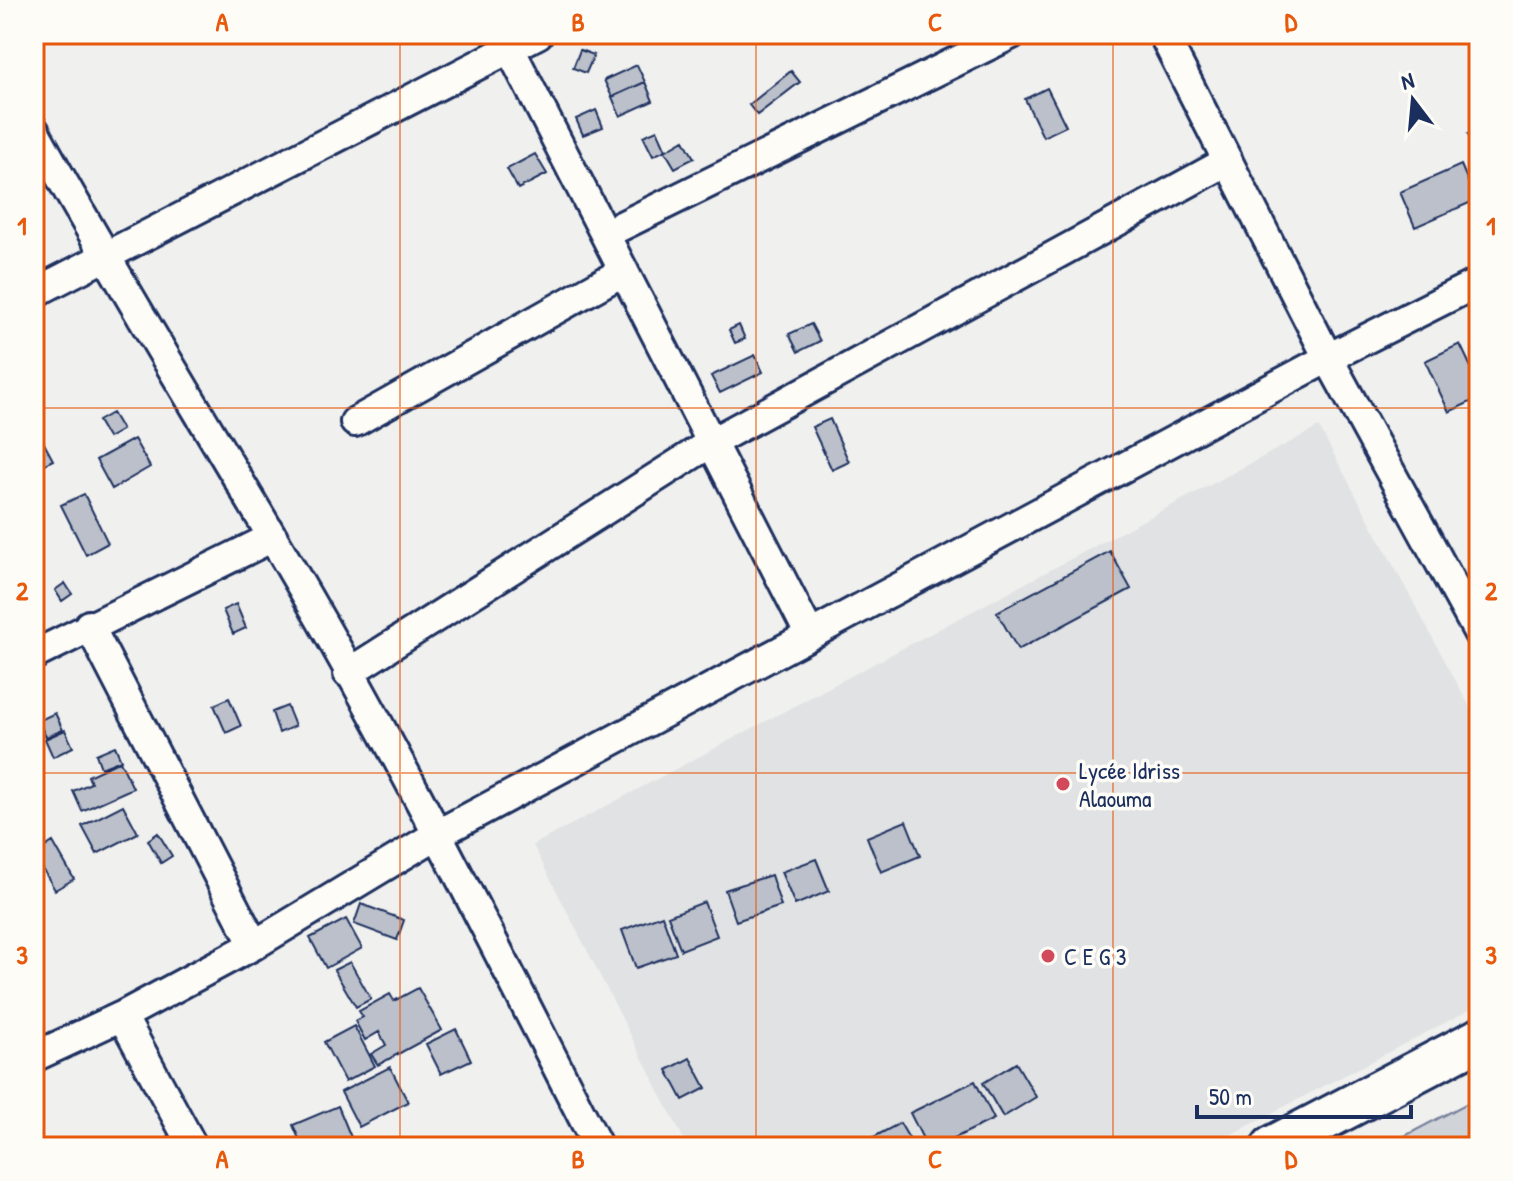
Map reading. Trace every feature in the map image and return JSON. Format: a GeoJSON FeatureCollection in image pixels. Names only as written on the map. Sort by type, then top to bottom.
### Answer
{"type":"FeatureCollection","features":[{"type":"Feature","properties":{"kind":"street"},"geometry":{"type":"LineString","coordinates":[[34,293],[538,34]]}},
{"type":"Feature","properties":{"kind":"street"},"geometry":{"type":"LineString","coordinates":[[605,234],[1012,34]]}},
{"type":"Feature","properties":{"kind":"street"},"geometry":{"type":"LineString","coordinates":[[1163,34],[1328,358],[1479,634]]}},
{"type":"Feature","properties":{"kind":"street"},"geometry":{"type":"LineString","coordinates":[[510,49],[810,635]]}},
{"type":"Feature","properties":{"kind":"street"},"geometry":{"type":"LineString","coordinates":[[34,130],[105,258],[273,537],[438,834],[598,1147]]}},
{"type":"Feature","properties":{"kind":"street"},"geometry":{"type":"LineString","coordinates":[[348,673],[712,442],[1228,161]]}},
{"type":"Feature","properties":{"kind":"street"},"geometry":{"type":"LineString","coordinates":[[355,422],[624,271]]}},
{"type":"Feature","properties":{"kind":"street"},"geometry":{"type":"LineString","coordinates":[[34,1057],[122,1016],[254,945],[438,834],[1328,358],[1479,282]]}},
{"type":"Feature","properties":{"kind":"street"},"geometry":{"type":"LineString","coordinates":[[34,655],[89,625],[273,537]]}},
{"type":"Feature","properties":{"kind":"street"},"geometry":{"type":"LineString","coordinates":[[89,625],[254,945]]}},
{"type":"Feature","properties":{"kind":"street"},"geometry":{"type":"LineString","coordinates":[[122,1016],[193,1147]]}},
{"type":"Feature","properties":{"kind":"street"},"geometry":{"type":"LineString","coordinates":[[1272,1147],[1479,1039]]}},
{"type":"Feature","properties":{"kind":"shaded area","name":"Lycée Idriss Alaouma"},"geometry":{"type":"Polygon","coordinates":[[[1319,427],[1479,724],[1479,1005],[1207,1147],[688,1147],[533,845],[1319,427]]]}},
{"type":"Feature","properties":{"kind":"shaded area"},"geometry":{"type":"Polygon","coordinates":[[[1479,1097],[1479,1147],[1384,1147],[1479,1097]]]}},
{"type":"Feature","properties":{"kind":"building"},"geometry":{"type":"Polygon","coordinates":[[[580,50],[594,55],[586,73],[573,68],[580,50]]]}},
{"type":"Feature","properties":{"kind":"building"},"geometry":{"type":"Polygon","coordinates":[[[637,65],[645,82],[612,97],[604,80],[637,65]]]}},
{"type":"Feature","properties":{"kind":"building"},"geometry":{"type":"Polygon","coordinates":[[[791,71],[800,82],[757,115],[749,105],[791,71]]]}},
{"type":"Feature","properties":{"kind":"building"},"geometry":{"type":"Polygon","coordinates":[[[645,82],[653,101],[620,116],[612,97],[645,82]]]}},
{"type":"Feature","properties":{"kind":"building"},"geometry":{"type":"Polygon","coordinates":[[[1047,88],[1066,126],[1043,137],[1025,99],[1047,88]]]}},
{"type":"Feature","properties":{"kind":"building"},"geometry":{"type":"Polygon","coordinates":[[[596,110],[603,127],[583,135],[576,119],[596,110]]]}},
{"type":"Feature","properties":{"kind":"building"},"geometry":{"type":"Polygon","coordinates":[[[1479,128],[1479,152],[1468,134],[1479,128]]]}},
{"type":"Feature","properties":{"kind":"building"},"geometry":{"type":"Polygon","coordinates":[[[657,130],[666,150],[653,156],[643,136],[657,130]]]}},
{"type":"Feature","properties":{"kind":"building"},"geometry":{"type":"Polygon","coordinates":[[[684,140],[694,158],[675,168],[665,151],[684,140]]]}},
{"type":"Feature","properties":{"kind":"building"},"geometry":{"type":"Polygon","coordinates":[[[535,154],[547,174],[518,189],[507,169],[535,154]]]}},
{"type":"Feature","properties":{"kind":"building"},"geometry":{"type":"Polygon","coordinates":[[[1461,165],[1476,200],[1415,227],[1400,192],[1461,165]]]}},
{"type":"Feature","properties":{"kind":"building"},"geometry":{"type":"Polygon","coordinates":[[[811,324],[820,341],[798,352],[789,334],[811,324]]]}},
{"type":"Feature","properties":{"kind":"building"},"geometry":{"type":"Polygon","coordinates":[[[739,325],[745,339],[735,343],[729,330],[739,325]]]}},
{"type":"Feature","properties":{"kind":"building"},"geometry":{"type":"Polygon","coordinates":[[[1460,344],[1479,384],[1479,398],[1449,412],[1425,361],[1460,344]]]}},
{"type":"Feature","properties":{"kind":"building"},"geometry":{"type":"Polygon","coordinates":[[[755,355],[763,372],[720,393],[711,376],[755,355]]]}},
{"type":"Feature","properties":{"kind":"building"},"geometry":{"type":"Polygon","coordinates":[[[112,413],[122,430],[108,438],[98,421],[112,413]]]}},
{"type":"Feature","properties":{"kind":"building"},"geometry":{"type":"Polygon","coordinates":[[[830,419],[849,462],[832,470],[812,427],[830,419]]]}},
{"type":"Feature","properties":{"kind":"building"},"geometry":{"type":"Polygon","coordinates":[[[39,434],[53,460],[37,468],[34,437],[39,434]]]}},
{"type":"Feature","properties":{"kind":"building"},"geometry":{"type":"Polygon","coordinates":[[[134,439],[150,467],[112,489],[96,460],[134,439]]]}},
{"type":"Feature","properties":{"kind":"building"},"geometry":{"type":"Polygon","coordinates":[[[84,494],[108,543],[86,555],[61,505],[84,494]]]}},
{"type":"Feature","properties":{"kind":"building"},"geometry":{"type":"Polygon","coordinates":[[[1110,551],[1131,589],[1018,650],[997,612],[1110,551]]]}},
{"type":"Feature","properties":{"kind":"building"},"geometry":{"type":"Polygon","coordinates":[[[65,583],[72,594],[62,601],[55,590],[65,583]]]}},
{"type":"Feature","properties":{"kind":"building"},"geometry":{"type":"Polygon","coordinates":[[[236,604],[246,628],[233,634],[223,610],[236,604]]]}},
{"type":"Feature","properties":{"kind":"building"},"geometry":{"type":"Polygon","coordinates":[[[229,698],[241,726],[226,733],[214,705],[229,698]]]}},
{"type":"Feature","properties":{"kind":"building"},"geometry":{"type":"Polygon","coordinates":[[[287,706],[295,726],[279,733],[272,712],[287,706]]]}},
{"type":"Feature","properties":{"kind":"building"},"geometry":{"type":"Polygon","coordinates":[[[55,713],[63,730],[46,737],[38,721],[55,713]]]}},
{"type":"Feature","properties":{"kind":"building"},"geometry":{"type":"Polygon","coordinates":[[[65,730],[73,747],[53,757],[45,739],[65,730]]]}},
{"type":"Feature","properties":{"kind":"building"},"geometry":{"type":"Polygon","coordinates":[[[115,746],[121,760],[101,768],[96,754],[115,746]]]}},
{"type":"Feature","properties":{"kind":"building"},"geometry":{"type":"Polygon","coordinates":[[[120,761],[133,788],[82,811],[73,791],[91,783],[88,776],[120,761]]]}},
{"type":"Feature","properties":{"kind":"building"},"geometry":{"type":"Polygon","coordinates":[[[123,805],[138,833],[97,854],[82,826],[123,805]]]}},
{"type":"Feature","properties":{"kind":"building"},"geometry":{"type":"Polygon","coordinates":[[[906,821],[920,856],[881,872],[867,837],[906,821]]]}},
{"type":"Feature","properties":{"kind":"building"},"geometry":{"type":"Polygon","coordinates":[[[158,833],[172,856],[161,863],[148,840],[158,833]]]}},
{"type":"Feature","properties":{"kind":"building"},"geometry":{"type":"Polygon","coordinates":[[[53,842],[74,879],[55,890],[34,854],[53,842]]]}},
{"type":"Feature","properties":{"kind":"building"},"geometry":{"type":"Polygon","coordinates":[[[816,859],[829,891],[795,905],[781,872],[816,859]]]}},
{"type":"Feature","properties":{"kind":"building"},"geometry":{"type":"Polygon","coordinates":[[[771,875],[781,906],[736,921],[725,890],[771,875]]]}},
{"type":"Feature","properties":{"kind":"building"},"geometry":{"type":"Polygon","coordinates":[[[704,902],[717,936],[681,950],[668,916],[704,902]]]}},
{"type":"Feature","properties":{"kind":"building"},"geometry":{"type":"Polygon","coordinates":[[[361,904],[404,920],[397,940],[354,924],[361,904]]]}},
{"type":"Feature","properties":{"kind":"building"},"geometry":{"type":"Polygon","coordinates":[[[662,915],[676,954],[636,968],[622,930],[662,915]]]}},
{"type":"Feature","properties":{"kind":"building"},"geometry":{"type":"Polygon","coordinates":[[[346,919],[362,948],[326,968],[310,938],[346,919]]]}},
{"type":"Feature","properties":{"kind":"building"},"geometry":{"type":"Polygon","coordinates":[[[350,962],[371,999],[356,1007],[334,970],[350,962]]]}},
{"type":"Feature","properties":{"kind":"building"},"geometry":{"type":"Polygon","coordinates":[[[418,988],[442,1030],[378,1065],[371,1054],[386,1045],[379,1032],[365,1040],[355,1021],[363,1017],[359,1011],[390,994],[394,1001],[418,988]]]}},
{"type":"Feature","properties":{"kind":"building"},"geometry":{"type":"Polygon","coordinates":[[[354,1026],[375,1066],[345,1082],[324,1042],[354,1026]]]}},
{"type":"Feature","properties":{"kind":"building"},"geometry":{"type":"Polygon","coordinates":[[[456,1029],[471,1060],[441,1074],[426,1044],[456,1029]]]}},
{"type":"Feature","properties":{"kind":"building"},"geometry":{"type":"Polygon","coordinates":[[[690,1058],[706,1088],[683,1100],[667,1070],[690,1058]]]}},
{"type":"Feature","properties":{"kind":"building"},"geometry":{"type":"Polygon","coordinates":[[[1016,1063],[1036,1097],[1003,1117],[983,1083],[1016,1063]]]}},
{"type":"Feature","properties":{"kind":"building"},"geometry":{"type":"Polygon","coordinates":[[[390,1067],[408,1102],[359,1127],[341,1092],[390,1067]]]}},
{"type":"Feature","properties":{"kind":"building"},"geometry":{"type":"Polygon","coordinates":[[[975,1081],[994,1119],[936,1147],[927,1147],[910,1113],[975,1081]]]}},
{"type":"Feature","properties":{"kind":"building"},"geometry":{"type":"Polygon","coordinates":[[[338,1106],[355,1147],[287,1147],[300,1141],[293,1125],[338,1106]]]}},
{"type":"Feature","properties":{"kind":"building"},"geometry":{"type":"Polygon","coordinates":[[[900,1123],[914,1147],[855,1147],[900,1123]]]}},
{"type":"Feature","properties":{"kind":"place","name":"Lycée Idriss Alaouma"},"geometry":{"type":"Point","coordinates":[1063,784]}},
{"type":"Feature","properties":{"kind":"place","name":"C E G 3"},"geometry":{"type":"Point","coordinates":[1048,956]}}]}
